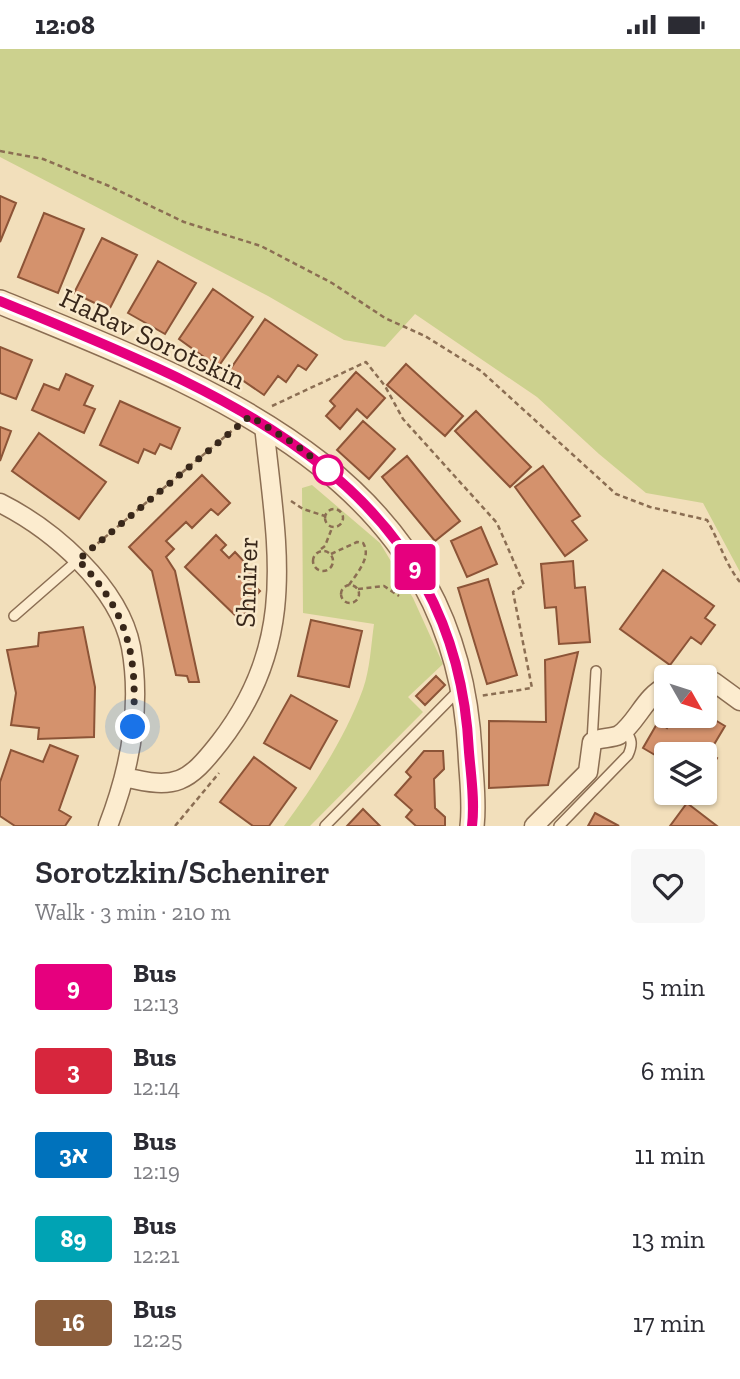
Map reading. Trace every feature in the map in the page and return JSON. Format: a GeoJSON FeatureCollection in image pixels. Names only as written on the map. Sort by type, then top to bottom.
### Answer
{"type":"FeatureCollection","features":[{"type":"Feature","properties":{"kind":"street","name":"HaRav Sorotskin"},"geometry":{"type":"LineString","coordinates":[[0,302],[192,384],[257,420],[335,475],[375,514],[419,572],[456,660],[464,692],[472,826]]}},
{"type":"Feature","properties":{"kind":"street","name":"Shnirer"},"geometry":{"type":"LineString","coordinates":[[125,776],[171,784],[184,779],[212,753],[245,704],[258,678],[274,624],[277,594],[271,496],[257,420]]}},
{"type":"Feature","properties":{"kind":"street"},"geometry":{"type":"LineString","coordinates":[[0,503],[34,524],[78,560],[105,592],[131,646],[134,709],[132,746],[108,826]]}},
{"type":"Feature","properties":{"kind":"street"},"geometry":{"type":"LineString","coordinates":[[718,685],[740,701]]}},
{"type":"Feature","properties":{"kind":"street"},"geometry":{"type":"LineString","coordinates":[[534,826],[588,772],[592,742],[595,739],[618,735],[654,695]]}},
{"type":"Feature","properties":{"kind":"lane"},"geometry":{"type":"LineString","coordinates":[[14,616],[78,560]]}},
{"type":"Feature","properties":{"kind":"lane"},"geometry":{"type":"LineString","coordinates":[[592,742],[596,671]]}},
{"type":"Feature","properties":{"kind":"lane"},"geometry":{"type":"LineString","coordinates":[[325,826],[464,692]]}},
{"type":"Feature","properties":{"kind":"lane"},"geometry":{"type":"LineString","coordinates":[[559,826],[628,755],[632,746],[631,738],[624,728]]}},
{"type":"Feature","properties":{"kind":"path"},"geometry":{"type":"LineString","coordinates":[[0,151],[43,159],[109,186],[184,222],[261,246],[332,283],[385,318],[425,336],[481,371],[616,494],[650,507],[707,520],[719,540],[732,573],[740,582]]}},
{"type":"Feature","properties":{"kind":"path"},"geometry":{"type":"LineString","coordinates":[[78,560],[257,420],[366,362],[385,386],[403,419],[497,523],[524,585],[513,592],[532,688],[464,692]]}},
{"type":"Feature","properties":{"kind":"path"},"geometry":{"type":"LineString","coordinates":[[271,496],[325,516]]}},
{"type":"Feature","properties":{"kind":"path"},"geometry":{"type":"LineString","coordinates":[[325,516],[334,509],[342,513],[344,519],[341,525],[332,528]]}},
{"type":"Feature","properties":{"kind":"path"},"geometry":{"type":"LineString","coordinates":[[325,516],[327,524],[332,528]]}},
{"type":"Feature","properties":{"kind":"path"},"geometry":{"type":"LineString","coordinates":[[318,552],[326,551],[331,554],[331,567],[321,571],[313,564],[314,557],[318,552],[325,546],[332,528]]}},
{"type":"Feature","properties":{"kind":"path"},"geometry":{"type":"LineString","coordinates":[[331,554],[357,542],[363,543],[367,556],[349,585],[343,588],[341,594],[346,603],[356,601],[358,589]]}},
{"type":"Feature","properties":{"kind":"path"},"geometry":{"type":"LineString","coordinates":[[349,585],[358,589],[384,586],[399,596]]}},
{"type":"Feature","properties":{"kind":"green space"},"geometry":{"type":"Polygon","coordinates":[[[0,49],[740,49],[740,572],[703,503],[646,493],[537,397],[415,314],[385,347],[344,340],[268,296],[0,157],[0,49]]]}},
{"type":"Feature","properties":{"kind":"green space"},"geometry":{"type":"Polygon","coordinates":[[[312,485],[380,543],[413,598],[443,664],[408,697],[423,712],[310,826],[284,826],[328,760],[356,707],[367,673],[374,624],[303,613],[302,488],[312,485]]]}},
{"type":"Feature","properties":{"kind":"building"},"geometry":{"type":"Polygon","coordinates":[[[0,196],[16,203],[0,242],[0,196]]]}},
{"type":"Feature","properties":{"kind":"building"},"geometry":{"type":"Polygon","coordinates":[[[44,213],[84,229],[58,293],[18,277],[44,213]]]}},
{"type":"Feature","properties":{"kind":"building"},"geometry":{"type":"Polygon","coordinates":[[[102,238],[137,255],[109,310],[74,293],[102,238]]]}},
{"type":"Feature","properties":{"kind":"building"},"geometry":{"type":"Polygon","coordinates":[[[158,261],[196,283],[165,334],[128,313],[158,261]]]}},
{"type":"Feature","properties":{"kind":"building"},"geometry":{"type":"Polygon","coordinates":[[[213,289],[253,317],[218,367],[179,339],[213,289]]]}},
{"type":"Feature","properties":{"kind":"building"},"geometry":{"type":"Polygon","coordinates":[[[265,319],[317,355],[306,370],[298,365],[286,382],[278,376],[264,395],[229,371],[265,319]]]}},
{"type":"Feature","properties":{"kind":"building"},"geometry":{"type":"Polygon","coordinates":[[[0,347],[32,360],[16,399],[0,393],[0,347]]]}},
{"type":"Feature","properties":{"kind":"building"},"geometry":{"type":"Polygon","coordinates":[[[406,364],[463,416],[445,436],[387,385],[406,364]]]}},
{"type":"Feature","properties":{"kind":"building"},"geometry":{"type":"Polygon","coordinates":[[[356,372],[385,398],[367,418],[357,409],[340,429],[326,416],[335,406],[330,401],[356,372]]]}},
{"type":"Feature","properties":{"kind":"building"},"geometry":{"type":"Polygon","coordinates":[[[66,374],[93,386],[84,405],[95,409],[84,433],[32,410],[44,384],[59,390],[66,374]]]}},
{"type":"Feature","properties":{"kind":"building"},"geometry":{"type":"Polygon","coordinates":[[[120,401],[180,428],[171,449],[160,444],[155,454],[144,449],[138,463],[100,445],[120,401]]]}},
{"type":"Feature","properties":{"kind":"building"},"geometry":{"type":"Polygon","coordinates":[[[476,411],[531,467],[510,487],[455,431],[476,411]]]}},
{"type":"Feature","properties":{"kind":"building"},"geometry":{"type":"Polygon","coordinates":[[[363,421],[395,449],[369,479],[337,450],[363,421]]]}},
{"type":"Feature","properties":{"kind":"building"},"geometry":{"type":"Polygon","coordinates":[[[0,427],[11,431],[0,461],[0,427]]]}},
{"type":"Feature","properties":{"kind":"building"},"geometry":{"type":"Polygon","coordinates":[[[39,433],[106,482],[79,519],[12,471],[39,433]]]}},
{"type":"Feature","properties":{"kind":"building"},"geometry":{"type":"Polygon","coordinates":[[[407,456],[460,521],[435,541],[382,477],[407,456]]]}},
{"type":"Feature","properties":{"kind":"building"},"geometry":{"type":"Polygon","coordinates":[[[543,466],[580,516],[572,521],[587,540],[565,556],[515,487],[543,466]]]}},
{"type":"Feature","properties":{"kind":"building"},"geometry":{"type":"Polygon","coordinates":[[[202,475],[230,503],[218,515],[211,509],[192,528],[186,522],[166,541],[174,549],[166,557],[175,571],[199,682],[189,682],[187,676],[176,675],[152,571],[129,547],[202,475]]]}},
{"type":"Feature","properties":{"kind":"building"},"geometry":{"type":"Polygon","coordinates":[[[481,527],[497,564],[467,577],[451,541],[481,527]]]}},
{"type":"Feature","properties":{"kind":"building"},"geometry":{"type":"Polygon","coordinates":[[[216,535],[226,545],[221,550],[229,558],[235,552],[253,571],[246,578],[260,591],[246,606],[249,609],[239,619],[185,567],[216,535]]]}},
{"type":"Feature","properties":{"kind":"building"},"geometry":{"type":"Polygon","coordinates":[[[573,561],[575,588],[585,587],[590,642],[559,644],[556,607],[545,608],[541,564],[573,561]]]}},
{"type":"Feature","properties":{"kind":"building"},"geometry":{"type":"Polygon","coordinates":[[[663,570],[714,606],[705,618],[715,625],[701,644],[691,637],[670,665],[620,629],[663,570]]]}},
{"type":"Feature","properties":{"kind":"building"},"geometry":{"type":"Polygon","coordinates":[[[488,579],[517,675],[487,684],[458,588],[488,579]]]}},
{"type":"Feature","properties":{"kind":"building"},"geometry":{"type":"Polygon","coordinates":[[[311,620],[362,631],[349,687],[298,676],[311,620]]]}},
{"type":"Feature","properties":{"kind":"building"},"geometry":{"type":"Polygon","coordinates":[[[83,627],[95,687],[94,737],[38,739],[39,728],[11,725],[16,693],[7,650],[38,646],[39,633],[83,627]]]}},
{"type":"Feature","properties":{"kind":"building"},"geometry":{"type":"Polygon","coordinates":[[[578,652],[548,785],[489,788],[489,721],[546,722],[545,660],[578,652]]]}},
{"type":"Feature","properties":{"kind":"building"},"geometry":{"type":"Polygon","coordinates":[[[436,676],[445,685],[425,705],[416,696],[436,676]]]}},
{"type":"Feature","properties":{"kind":"building"},"geometry":{"type":"Polygon","coordinates":[[[291,695],[337,721],[310,769],[264,743],[291,695]]]}},
{"type":"Feature","properties":{"kind":"building"},"geometry":{"type":"Polygon","coordinates":[[[718,722],[725,726],[716,742],[654,742],[654,754],[643,748],[655,728],[718,728],[718,722]]]}},
{"type":"Feature","properties":{"kind":"building"},"geometry":{"type":"Polygon","coordinates":[[[50,745],[78,756],[59,810],[71,817],[65,826],[15,826],[0,816],[0,782],[11,750],[43,762],[50,745]]]}},
{"type":"Feature","properties":{"kind":"building"},"geometry":{"type":"Polygon","coordinates":[[[424,751],[443,751],[444,769],[434,779],[435,808],[445,817],[445,826],[416,826],[406,817],[412,810],[395,795],[411,777],[406,772],[424,751]]]}},
{"type":"Feature","properties":{"kind":"building"},"geometry":{"type":"Polygon","coordinates":[[[254,757],[296,788],[269,826],[253,826],[220,802],[254,757]]]}},
{"type":"Feature","properties":{"kind":"building"},"geometry":{"type":"Polygon","coordinates":[[[686,805],[690,805],[717,826],[670,826],[686,805]]]}},
{"type":"Feature","properties":{"kind":"building"},"geometry":{"type":"Polygon","coordinates":[[[363,809],[380,826],[347,826],[363,809]]]}},
{"type":"Feature","properties":{"kind":"building"},"geometry":{"type":"Polygon","coordinates":[[[595,813],[619,826],[588,826],[595,813]]]}},
{"type":"Feature","properties":{"kind":"bus line","name":"9"},"geometry":{"type":"LineString","coordinates":[[0,301],[225,400],[296,445],[335,475],[375,514],[419,572],[444,626],[456,660],[466,703],[472,826]]}},
{"type":"Feature","properties":{"kind":"route"},"geometry":{"type":"LineString","coordinates":[[133,727],[134,675],[131,646],[105,592],[78,560],[250,416],[296,445],[335,475],[328,470]]}}]}
